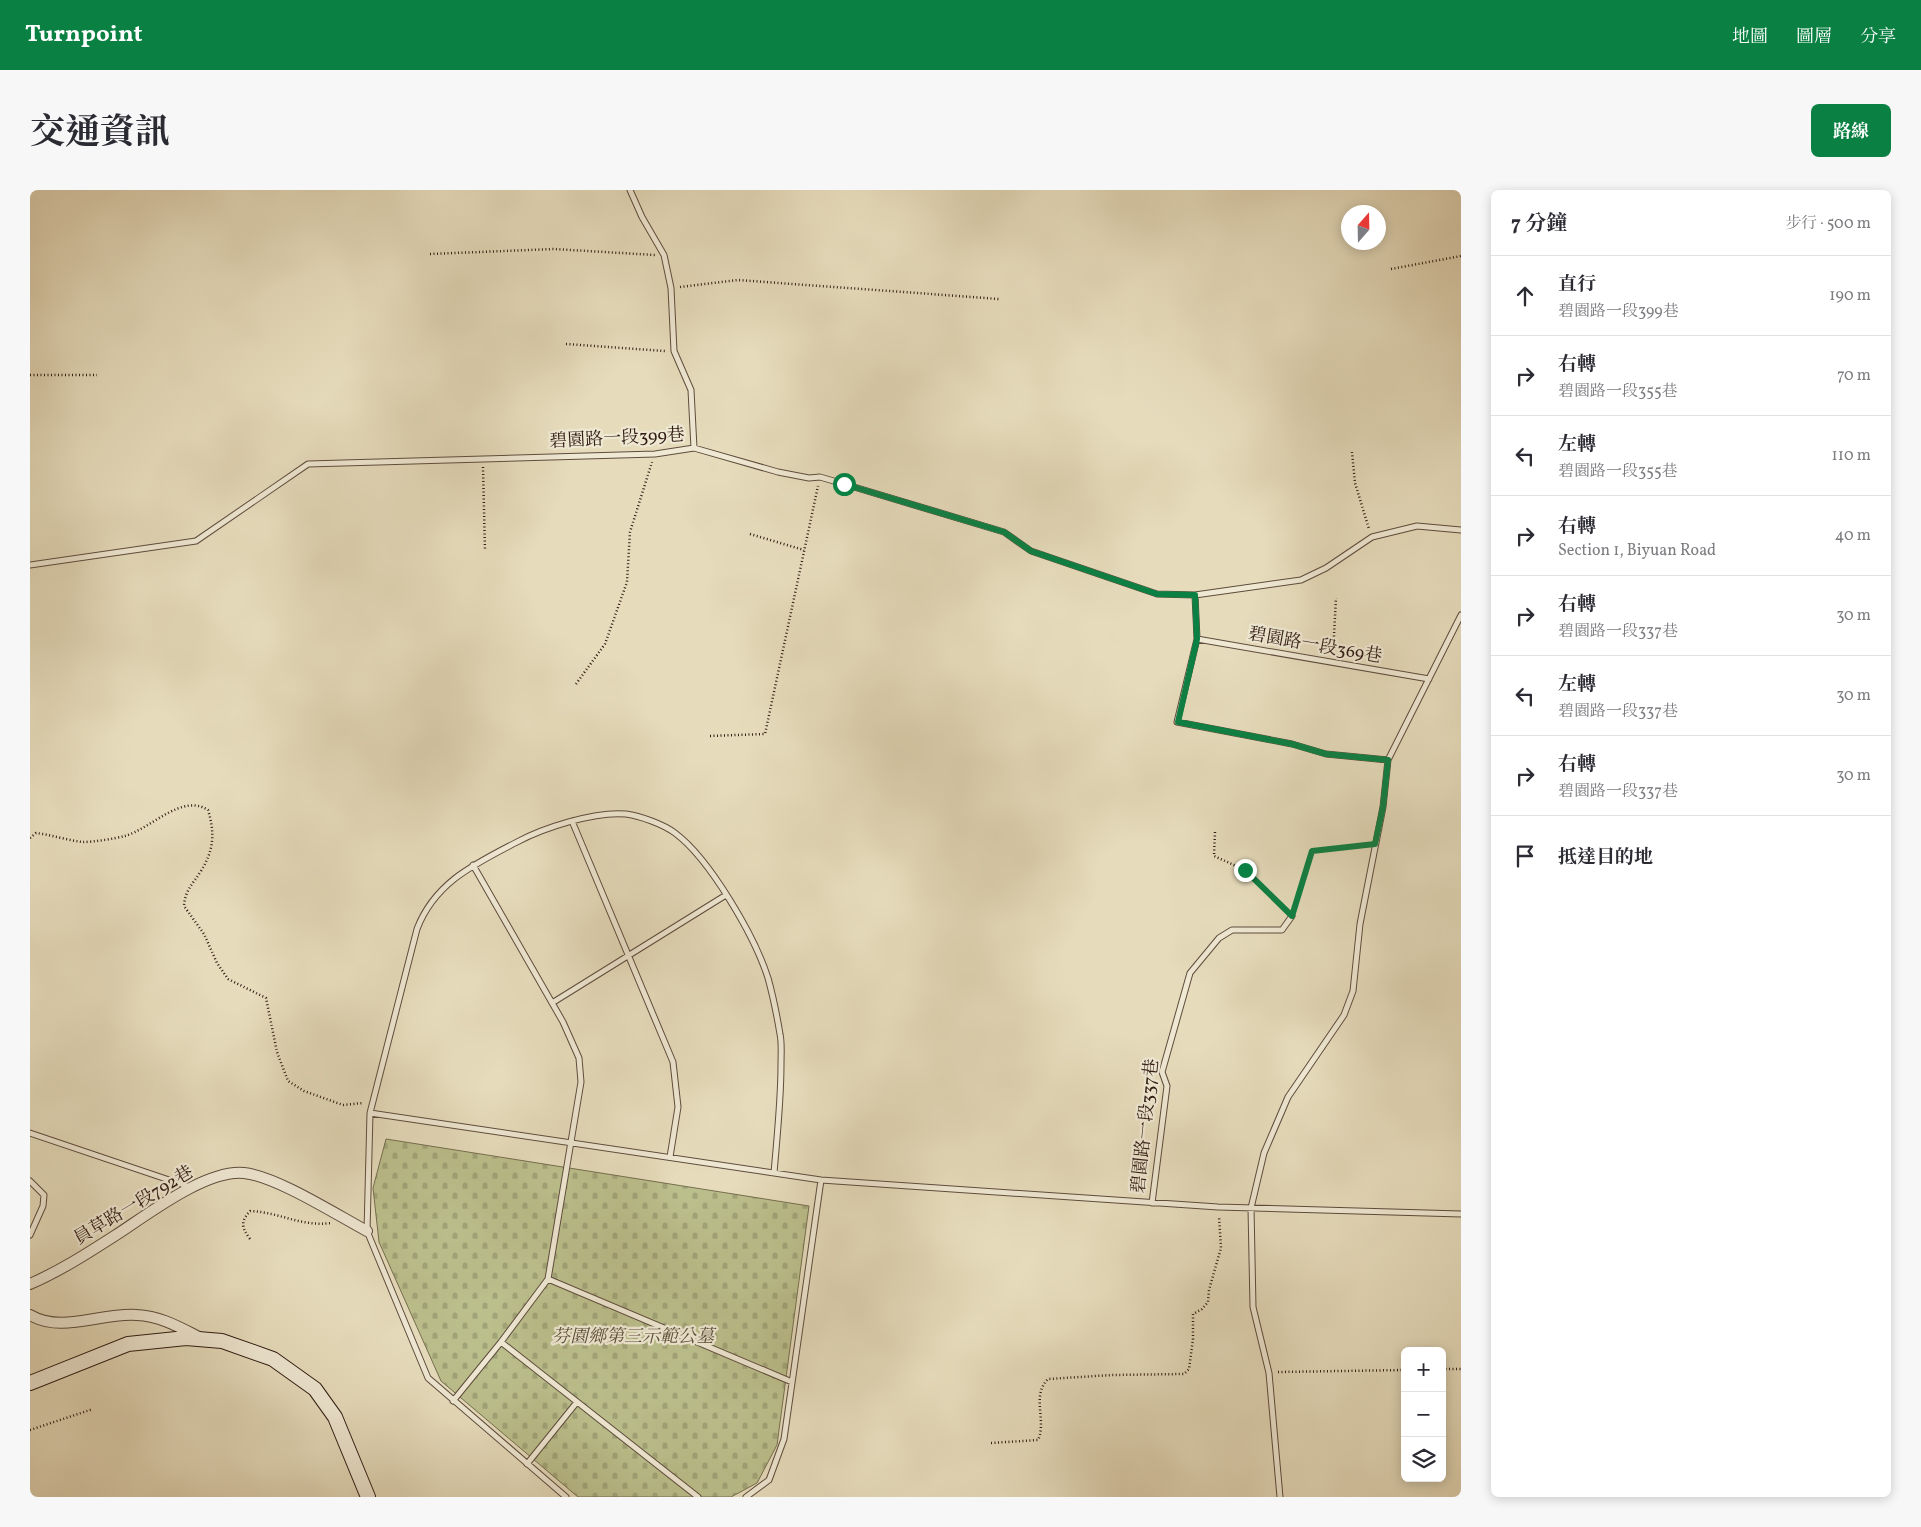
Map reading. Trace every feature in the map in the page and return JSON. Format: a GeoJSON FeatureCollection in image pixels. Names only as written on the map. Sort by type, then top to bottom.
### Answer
{"type":"FeatureCollection","features":[{"type":"Feature","properties":{"kind":"main road"},"geometry":{"type":"LineString","coordinates":[[30,1383],[128,1344],[186,1338],[222,1341],[274,1359],[315,1389],[335,1417],[368,1497]]}},
{"type":"Feature","properties":{"kind":"street","name":"員草路一段792巷"},"geometry":{"type":"LineString","coordinates":[[30,1284],[100,1245],[191,1187],[225,1175],[244,1173],[272,1182],[367,1231]]}},
{"type":"Feature","properties":{"kind":"street"},"geometry":{"type":"LineString","coordinates":[[30,1314],[52,1324],[136,1314],[166,1320],[204,1339]]}},
{"type":"Feature","properties":{"kind":"lane"},"geometry":{"type":"LineString","coordinates":[[630,190],[642,217],[664,255],[671,288],[674,351],[691,390],[694,448]]}},
{"type":"Feature","properties":{"kind":"lane","name":"碧園路一段399巷"},"geometry":{"type":"LineString","coordinates":[[30,565],[196,542],[308,464],[655,454],[694,448],[778,472],[809,478],[820,477],[1004,532],[1031,551],[1157,594],[1195,595],[1301,580],[1326,568],[1372,538],[1417,526],[1461,530]]}},
{"type":"Feature","properties":{"kind":"lane"},"geometry":{"type":"LineString","coordinates":[[1195,595],[1197,639],[1178,722],[1292,744],[1326,754],[1388,760]]}},
{"type":"Feature","properties":{"kind":"lane"},"geometry":{"type":"LineString","coordinates":[[1280,1497],[1269,1372],[1253,1307],[1251,1208],[1264,1153],[1288,1096],[1344,1016],[1353,991],[1360,924],[1383,807],[1388,760],[1461,615]]}},
{"type":"Feature","properties":{"kind":"lane","name":"碧園路一段369巷"},"geometry":{"type":"LineString","coordinates":[[1197,639],[1429,679]]}},
{"type":"Feature","properties":{"kind":"lane"},"geometry":{"type":"LineString","coordinates":[[566,1497],[428,1378],[367,1231],[370,1113],[417,929],[425,909],[448,884],[473,865],[527,836],[572,821],[626,814],[675,833],[700,860],[726,895],[749,934],[768,978],[781,1036],[781,1091],[774,1173]]}},
{"type":"Feature","properties":{"kind":"lane"},"geometry":{"type":"LineString","coordinates":[[572,821],[673,1062],[678,1107],[670,1157]]}},
{"type":"Feature","properties":{"kind":"lane"},"geometry":{"type":"LineString","coordinates":[[453,1401],[501,1342],[548,1279],[572,1142],[581,1069],[579,1058],[552,1003],[473,865]]}},
{"type":"Feature","properties":{"kind":"lane"},"geometry":{"type":"LineString","coordinates":[[552,1003],[726,895]]}},
{"type":"Feature","properties":{"kind":"lane","name":"碧園路一段337巷"},"geometry":{"type":"LineString","coordinates":[[1152,1204],[1167,1086],[1162,1072],[1190,973],[1218,938],[1232,930],[1282,930],[1292,916]]}},
{"type":"Feature","properties":{"kind":"lane"},"geometry":{"type":"LineString","coordinates":[[370,1113],[821,1180],[1152,1204],[1461,1214]]}},
{"type":"Feature","properties":{"kind":"lane"},"geometry":{"type":"LineString","coordinates":[[30,1133],[191,1187]]}},
{"type":"Feature","properties":{"kind":"lane"},"geometry":{"type":"LineString","coordinates":[[746,1497],[769,1480],[784,1439],[821,1180]]}},
{"type":"Feature","properties":{"kind":"lane"},"geometry":{"type":"LineString","coordinates":[[30,1181],[44,1195],[43,1206],[30,1235]]}},
{"type":"Feature","properties":{"kind":"lane"},"geometry":{"type":"LineString","coordinates":[[548,1279],[792,1382]]}},
{"type":"Feature","properties":{"kind":"lane"},"geometry":{"type":"LineString","coordinates":[[501,1342],[698,1497]]}},
{"type":"Feature","properties":{"kind":"lane"},"geometry":{"type":"LineString","coordinates":[[527,1464],[577,1402]]}},
{"type":"Feature","properties":{"kind":"path"},"geometry":{"type":"LineString","coordinates":[[430,254],[554,249],[664,255]]}},
{"type":"Feature","properties":{"kind":"path"},"geometry":{"type":"LineString","coordinates":[[1391,269],[1461,256]]}},
{"type":"Feature","properties":{"kind":"path"},"geometry":{"type":"LineString","coordinates":[[671,288],[738,280],[999,299]]}},
{"type":"Feature","properties":{"kind":"path"},"geometry":{"type":"LineString","coordinates":[[566,344],[674,351]]}},
{"type":"Feature","properties":{"kind":"path"},"geometry":{"type":"LineString","coordinates":[[30,375],[97,375]]}},
{"type":"Feature","properties":{"kind":"path"},"geometry":{"type":"LineString","coordinates":[[1352,452],[1356,483],[1372,538]]}},
{"type":"Feature","properties":{"kind":"path"},"geometry":{"type":"LineString","coordinates":[[576,684],[605,644],[627,582],[630,532],[655,454]]}},
{"type":"Feature","properties":{"kind":"path"},"geometry":{"type":"LineString","coordinates":[[482,458],[485,551]]}},
{"type":"Feature","properties":{"kind":"path"},"geometry":{"type":"LineString","coordinates":[[710,736],[765,734],[820,477]]}},
{"type":"Feature","properties":{"kind":"path"},"geometry":{"type":"LineString","coordinates":[[750,534],[804,550]]}},
{"type":"Feature","properties":{"kind":"path"},"geometry":{"type":"LineString","coordinates":[[1332,663],[1336,598]]}},
{"type":"Feature","properties":{"kind":"path"},"geometry":{"type":"LineString","coordinates":[[30,838],[36,833],[83,842],[124,836],[153,824],[179,806],[200,804],[208,810],[214,839],[201,871],[188,888],[184,906],[204,934],[217,963],[228,979],[266,998],[277,1052],[288,1081],[304,1091],[343,1105],[360,1102],[373,1104]]}},
{"type":"Feature","properties":{"kind":"path"},"geometry":{"type":"LineString","coordinates":[[1215,832],[1214,856],[1245,870],[1292,916],[1312,851],[1375,844]]}},
{"type":"Feature","properties":{"kind":"path"},"geometry":{"type":"LineString","coordinates":[[991,1443],[1038,1440],[1042,1430],[1038,1410],[1042,1384],[1048,1379],[1112,1375],[1184,1374],[1189,1370],[1193,1339],[1193,1314],[1202,1309],[1208,1302],[1209,1290],[1221,1248],[1218,1207]]}},
{"type":"Feature","properties":{"kind":"path"},"geometry":{"type":"LineString","coordinates":[[250,1239],[242,1228],[243,1218],[250,1212],[264,1212],[315,1226],[349,1221]]}},
{"type":"Feature","properties":{"kind":"path"},"geometry":{"type":"LineString","coordinates":[[1446,1369],[1461,1369]]}},
{"type":"Feature","properties":{"kind":"path"},"geometry":{"type":"LineString","coordinates":[[1269,1372],[1401,1370]]}},
{"type":"Feature","properties":{"kind":"path"},"geometry":{"type":"LineString","coordinates":[[30,1430],[92,1409]]}},
{"type":"Feature","properties":{"kind":"green space","name":"芬園鄉第三示範公墓"},"geometry":{"type":"Polygon","coordinates":[[[386,1139],[809,1206],[777,1445],[757,1483],[731,1497],[578,1497],[441,1381],[379,1242],[373,1188],[386,1139]]]}},
{"type":"Feature","properties":{"kind":"route"},"geometry":{"type":"LineString","coordinates":[[844,484],[1004,532],[1031,551],[1062,564],[1157,594],[1195,595],[1197,639],[1178,722],[1292,744],[1326,754],[1388,760],[1383,807],[1375,844],[1312,851],[1292,916],[1245,870]]}}]}
